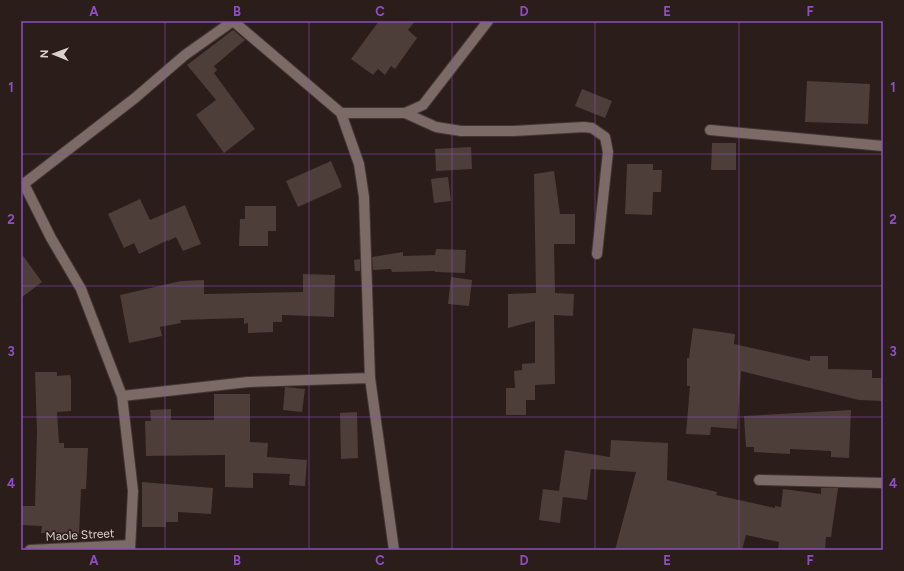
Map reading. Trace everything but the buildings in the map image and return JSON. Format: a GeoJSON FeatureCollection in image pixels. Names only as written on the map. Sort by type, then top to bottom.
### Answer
{"type":"FeatureCollection","features":[{"type":"Feature","properties":{"kind":"street"},"geometry":{"type":"LineString","coordinates":[[130,548],[132,491],[122,396],[81,289],[22,185],[135,98],[185,55],[233,21],[341,113],[359,164],[364,197],[370,378],[394,550]]}},
{"type":"Feature","properties":{"kind":"street"},"geometry":{"type":"LineString","coordinates":[[341,113],[405,113],[423,105],[488,21]]}},
{"type":"Feature","properties":{"kind":"street"},"geometry":{"type":"LineString","coordinates":[[405,113],[436,127],[461,131],[514,131],[584,127],[592,128],[605,137],[608,152],[596,254]]}},
{"type":"Feature","properties":{"kind":"street"},"geometry":{"type":"LineString","coordinates":[[710,130],[883,146]]}},
{"type":"Feature","properties":{"kind":"street"},"geometry":{"type":"LineString","coordinates":[[122,396],[248,382],[370,378]]}},
{"type":"Feature","properties":{"kind":"street"},"geometry":{"type":"LineString","coordinates":[[759,480],[883,483]]}},
{"type":"Feature","properties":{"kind":"street","name":"Maole Street"},"geometry":{"type":"LineString","coordinates":[[30,550],[130,548]]}}]}
